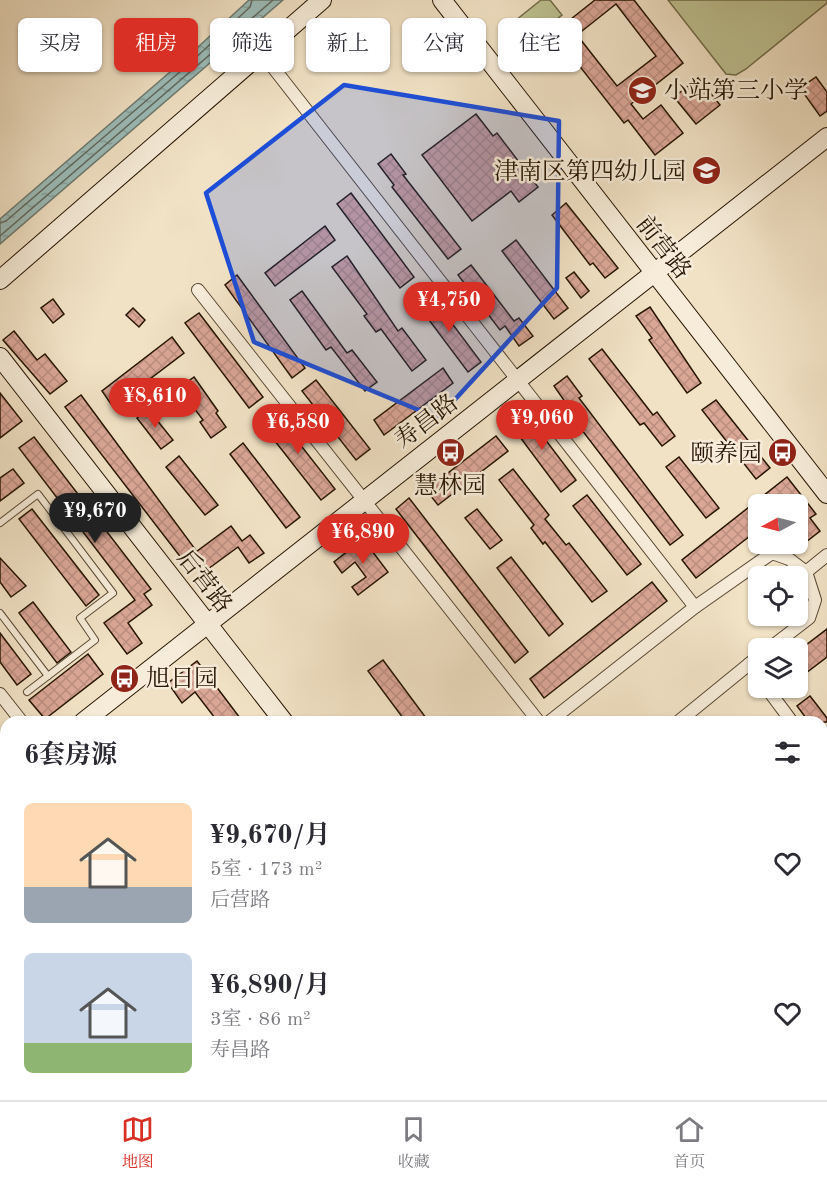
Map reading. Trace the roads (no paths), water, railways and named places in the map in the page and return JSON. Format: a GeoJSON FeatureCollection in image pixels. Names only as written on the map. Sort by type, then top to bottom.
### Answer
{"type":"FeatureCollection","features":[{"type":"Feature","properties":{"kind":"street"},"geometry":{"type":"LineString","coordinates":[[294,24],[322,0]]}},
{"type":"Feature","properties":{"kind":"street","name":"前营路"},"geometry":{"type":"LineString","coordinates":[[442,0],[664,279],[827,476]]}},
{"type":"Feature","properties":{"kind":"street","name":"前营路"},"geometry":{"type":"LineString","coordinates":[[452,0],[827,494]]}},
{"type":"Feature","properties":{"kind":"street"},"geometry":{"type":"LineString","coordinates":[[0,280],[238,72]]}},
{"type":"Feature","properties":{"kind":"street"},"geometry":{"type":"LineString","coordinates":[[277,72],[695,607]]}},
{"type":"Feature","properties":{"kind":"street","name":"寿昌路"},"geometry":{"type":"LineString","coordinates":[[664,279],[827,136]]}},
{"type":"Feature","properties":{"kind":"street","name":"寿昌路"},"geometry":{"type":"LineString","coordinates":[[91,716],[210,626],[639,290],[664,279],[827,147]]}},
{"type":"Feature","properties":{"kind":"street"},"geometry":{"type":"LineString","coordinates":[[639,290],[655,289],[664,279]]}},
{"type":"Feature","properties":{"kind":"street"},"geometry":{"type":"LineString","coordinates":[[198,290],[534,716]]}},
{"type":"Feature","properties":{"kind":"street","name":"后营路"},"geometry":{"type":"LineString","coordinates":[[0,357],[279,716]]}},
{"type":"Feature","properties":{"kind":"street"},"geometry":{"type":"LineString","coordinates":[[753,566],[772,553],[789,559],[798,566]]}},
{"type":"Feature","properties":{"kind":"street"},"geometry":{"type":"LineString","coordinates":[[808,570],[827,555]]}},
{"type":"Feature","properties":{"kind":"street"},"geometry":{"type":"LineString","coordinates":[[557,716],[695,607],[748,570]]}},
{"type":"Feature","properties":{"kind":"street"},"geometry":{"type":"LineString","coordinates":[[808,578],[815,600],[808,618]]}},
{"type":"Feature","properties":{"kind":"street","name":"寿昌路"},"geometry":{"type":"LineString","coordinates":[[101,716],[210,626]]}},
{"type":"Feature","properties":{"kind":"street"},"geometry":{"type":"LineString","coordinates":[[783,638],[798,626]]}},
{"type":"Feature","properties":{"kind":"street"},"geometry":{"type":"LineString","coordinates":[[685,716],[748,664]]}},
{"type":"Feature","properties":{"kind":"street"},"geometry":{"type":"LineString","coordinates":[[0,694],[17,716]]}},
{"type":"Feature","properties":{"kind":"street"},"geometry":{"type":"LineString","coordinates":[[774,698],[788,716]]}},
{"type":"Feature","properties":{"kind":"lane"},"geometry":{"type":"LineString","coordinates":[[0,523],[38,494],[113,593],[80,618],[95,640],[27,692]]}},
{"type":"Feature","properties":{"kind":"lane"},"geometry":{"type":"LineString","coordinates":[[1,616],[48,676]]}},
{"type":"Feature","properties":{"kind":"water"},"geometry":{"type":"Polygon","coordinates":[[[249,0],[283,0],[262,18],[229,18],[249,0]]]}},
{"type":"Feature","properties":{"kind":"water"},"geometry":{"type":"Polygon","coordinates":[[[210,36],[210,63],[0,244],[0,219],[170,72],[198,72],[198,47],[210,36]]]}},
{"type":"Feature","properties":{"kind":"place","name":"小站第三小学"},"geometry":{"type":"Point","coordinates":[643,90]}},
{"type":"Feature","properties":{"kind":"place","name":"津南区第四幼儿园"},"geometry":{"type":"Point","coordinates":[707,171]}},
{"type":"Feature","properties":{"kind":"place","name":"慧林园"},"geometry":{"type":"Point","coordinates":[450,452]}},
{"type":"Feature","properties":{"kind":"place","name":"颐养园"},"geometry":{"type":"Point","coordinates":[783,453]}},
{"type":"Feature","properties":{"kind":"place","name":"旭日园"},"geometry":{"type":"Point","coordinates":[125,678]}}]}
